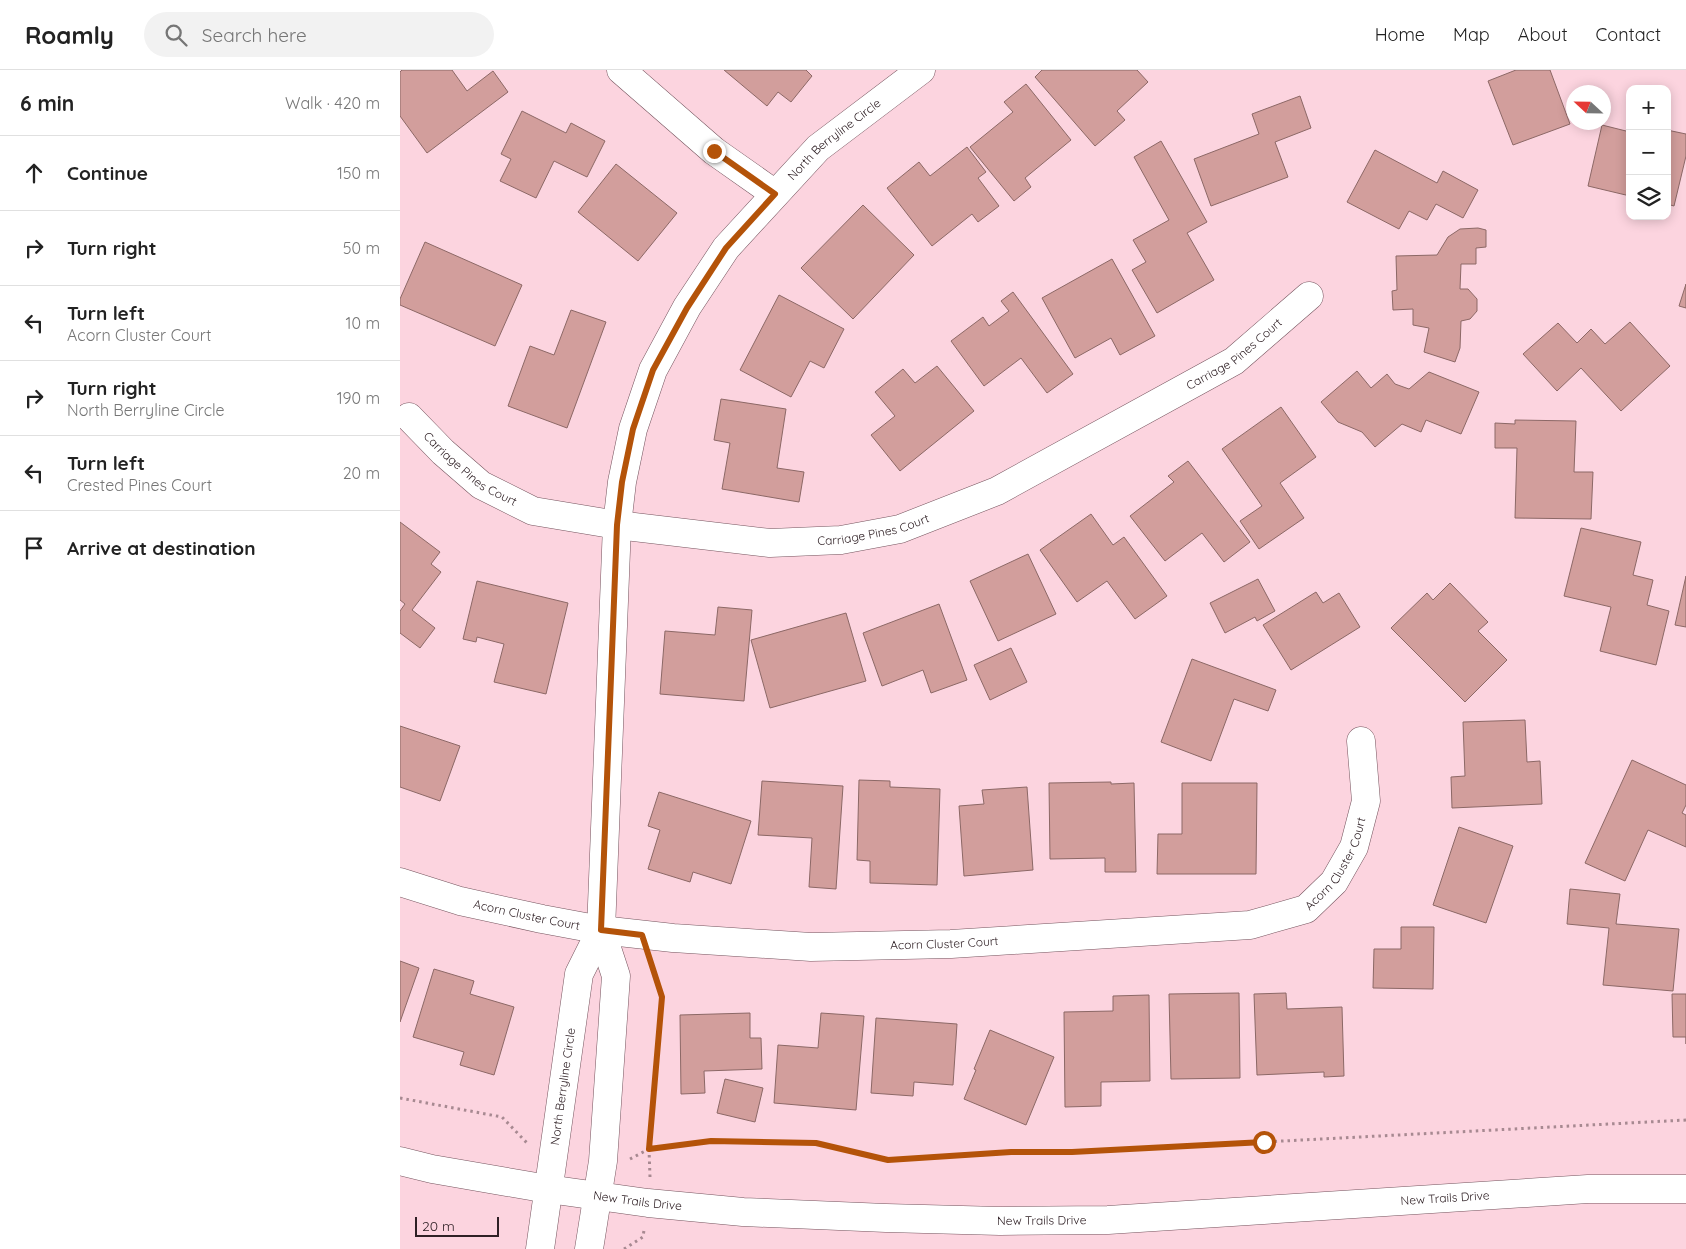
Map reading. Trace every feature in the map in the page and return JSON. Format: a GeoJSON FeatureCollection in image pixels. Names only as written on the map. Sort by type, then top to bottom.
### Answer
{"type":"FeatureCollection","features":[{"type":"Feature","properties":{"kind":"street"},"geometry":{"type":"LineString","coordinates":[[621,70],[714,151],[775,194]]}},
{"type":"Feature","properties":{"kind":"street","name":"North Berryline Circle"},"geometry":{"type":"LineString","coordinates":[[589,1249],[603,1161],[616,976],[601,930],[617,525],[622,482],[633,429],[653,370],[687,308],[726,248],[818,148],[921,70]]}},
{"type":"Feature","properties":{"kind":"street","name":"Carriage Pines Court"},"geometry":{"type":"LineString","coordinates":[[409,417],[443,452],[481,485],[533,511],[617,525],[770,543],[841,540],[900,529],[997,491],[1234,361],[1310,296]]}},
{"type":"Feature","properties":{"kind":"street","name":"Acorn Cluster Court"},"geometry":{"type":"LineString","coordinates":[[400,882],[460,901],[601,930],[673,938],[811,947],[951,944],[1250,925],[1306,909],[1334,882],[1354,847],[1366,800],[1361,741]]}},
{"type":"Feature","properties":{"kind":"street","name":"North Berryline Circle"},"geometry":{"type":"LineString","coordinates":[[540,1249],[579,974],[601,930]]}},
{"type":"Feature","properties":{"kind":"street","name":"New Trails Drive"},"geometry":{"type":"LineString","coordinates":[[400,1161],[432,1169],[598,1197],[743,1212],[914,1219],[1098,1220],[1588,1189],[1686,1189]]}},
{"type":"Feature","properties":{"kind":"path"},"geometry":{"type":"LineString","coordinates":[[642,935],[662,997],[649,1149]]}},
{"type":"Feature","properties":{"kind":"path"},"geometry":{"type":"LineString","coordinates":[[400,1098],[502,1117],[535,1152],[553,1155]]}},
{"type":"Feature","properties":{"kind":"path"},"geometry":{"type":"LineString","coordinates":[[603,1161],[623,1162],[649,1149],[711,1141],[816,1143],[888,1160],[1011,1152],[1072,1152],[1686,1120]]}},
{"type":"Feature","properties":{"kind":"building"},"geometry":{"type":"Polygon","coordinates":[[[402,70],[452,70],[467,91],[493,71],[508,92],[427,153],[400,116],[400,72],[402,70]]]}},
{"type":"Feature","properties":{"kind":"building"},"geometry":{"type":"Polygon","coordinates":[[[724,70],[806,70],[812,76],[791,102],[778,92],[767,106],[724,70]]]}},
{"type":"Feature","properties":{"kind":"building"},"geometry":{"type":"Polygon","coordinates":[[[1042,70],[1137,70],[1148,82],[1117,111],[1125,120],[1095,146],[1035,77],[1042,70]]]}},
{"type":"Feature","properties":{"kind":"building"},"geometry":{"type":"Polygon","coordinates":[[[1516,70],[1550,70],[1566,113],[1566,125],[1513,145],[1488,81],[1516,70]]]}},
{"type":"Feature","properties":{"kind":"building"},"geometry":{"type":"Polygon","coordinates":[[[1026,84],[1071,140],[1025,178],[1031,187],[1014,201],[970,147],[1013,112],[1004,102],[1026,84]]]}},
{"type":"Feature","properties":{"kind":"building"},"geometry":{"type":"Polygon","coordinates":[[[1300,96],[1311,128],[1275,142],[1288,177],[1211,206],[1194,159],[1259,134],[1252,114],[1300,96]]]}},
{"type":"Feature","properties":{"kind":"building"},"geometry":{"type":"Polygon","coordinates":[[[522,111],[566,133],[571,123],[605,141],[587,177],[554,161],[536,198],[500,181],[511,159],[501,154],[522,111]]]}},
{"type":"Feature","properties":{"kind":"building"},"geometry":{"type":"Polygon","coordinates":[[[1611,127],[1626,131],[1626,195],[1588,186],[1601,130],[1611,130],[1611,127]]]}},
{"type":"Feature","properties":{"kind":"building"},"geometry":{"type":"Polygon","coordinates":[[[1671,131],[1686,134],[1686,156],[1674,206],[1671,205],[1671,131]]]}},
{"type":"Feature","properties":{"kind":"building"},"geometry":{"type":"Polygon","coordinates":[[[1161,141],[1207,222],[1187,233],[1214,280],[1157,313],[1132,270],[1146,262],[1133,240],[1169,220],[1134,157],[1161,141]]]}},
{"type":"Feature","properties":{"kind":"building"},"geometry":{"type":"Polygon","coordinates":[[[967,147],[986,172],[978,178],[999,206],[978,222],[972,214],[932,246],[887,188],[919,162],[930,176],[967,147]]]}},
{"type":"Feature","properties":{"kind":"building"},"geometry":{"type":"Polygon","coordinates":[[[1375,150],[1437,183],[1443,171],[1478,190],[1463,218],[1436,204],[1427,220],[1409,211],[1399,229],[1347,202],[1375,150]]]}},
{"type":"Feature","properties":{"kind":"building"},"geometry":{"type":"Polygon","coordinates":[[[616,164],[677,213],[638,261],[578,212],[616,164]]]}},
{"type":"Feature","properties":{"kind":"building"},"geometry":{"type":"Polygon","coordinates":[[[863,205],[914,255],[853,319],[801,268],[863,205]]]}},
{"type":"Feature","properties":{"kind":"building"},"geometry":{"type":"Polygon","coordinates":[[[1478,228],[1486,230],[1486,247],[1476,248],[1476,264],[1461,264],[1460,289],[1468,289],[1477,299],[1477,311],[1470,319],[1461,321],[1460,348],[1455,362],[1424,352],[1429,328],[1413,325],[1413,309],[1393,310],[1392,291],[1397,290],[1396,256],[1437,255],[1448,237],[1460,229],[1478,228]]]}},
{"type":"Feature","properties":{"kind":"building"},"geometry":{"type":"Polygon","coordinates":[[[425,242],[522,285],[495,346],[400,305],[400,299],[425,242]]]}},
{"type":"Feature","properties":{"kind":"building"},"geometry":{"type":"Polygon","coordinates":[[[1112,259],[1155,336],[1120,355],[1111,338],[1075,358],[1042,298],[1112,259]]]}},
{"type":"Feature","properties":{"kind":"building"},"geometry":{"type":"Polygon","coordinates":[[[1686,284],[1686,308],[1679,306],[1686,284]]]}},
{"type":"Feature","properties":{"kind":"building"},"geometry":{"type":"Polygon","coordinates":[[[1013,292],[1073,374],[1047,393],[1021,358],[984,386],[951,341],[983,317],[989,326],[1009,311],[1001,301],[1013,292]]]}},
{"type":"Feature","properties":{"kind":"building"},"geometry":{"type":"Polygon","coordinates":[[[779,295],[844,329],[824,368],[810,361],[791,397],[740,370],[779,295]]]}},
{"type":"Feature","properties":{"kind":"building"},"geometry":{"type":"Polygon","coordinates":[[[571,310],[606,322],[567,428],[508,406],[530,346],[554,355],[571,310]]]}},
{"type":"Feature","properties":{"kind":"building"},"geometry":{"type":"Polygon","coordinates":[[[1630,322],[1670,366],[1621,411],[1581,368],[1557,391],[1523,354],[1558,323],[1577,343],[1591,329],[1605,344],[1630,322]]]}},
{"type":"Feature","properties":{"kind":"building"},"geometry":{"type":"Polygon","coordinates":[[[937,366],[974,411],[900,471],[871,435],[895,416],[875,392],[903,369],[915,383],[937,366]]]}},
{"type":"Feature","properties":{"kind":"building"},"geometry":{"type":"Polygon","coordinates":[[[1357,371],[1371,388],[1387,374],[1395,384],[1409,389],[1429,372],[1479,392],[1461,434],[1426,420],[1421,432],[1402,424],[1375,447],[1362,432],[1338,422],[1321,402],[1357,371]]]}},
{"type":"Feature","properties":{"kind":"building"},"geometry":{"type":"Polygon","coordinates":[[[721,399],[786,409],[777,468],[804,472],[799,502],[722,489],[730,443],[714,440],[721,399]]]}},
{"type":"Feature","properties":{"kind":"building"},"geometry":{"type":"Polygon","coordinates":[[[1281,407],[1316,457],[1280,483],[1304,518],[1259,549],[1240,521],[1262,506],[1222,449],[1281,407]]]}},
{"type":"Feature","properties":{"kind":"building"},"geometry":{"type":"Polygon","coordinates":[[[1515,420],[1576,421],[1574,472],[1593,472],[1591,519],[1515,518],[1517,448],[1495,448],[1495,423],[1515,424],[1515,420]]]}},
{"type":"Feature","properties":{"kind":"building"},"geometry":{"type":"Polygon","coordinates":[[[1188,461],[1250,542],[1224,562],[1202,533],[1165,561],[1130,516],[1174,482],[1168,476],[1188,461]]]}},
{"type":"Feature","properties":{"kind":"building"},"geometry":{"type":"Polygon","coordinates":[[[1091,514],[1113,545],[1124,537],[1167,596],[1135,619],[1107,581],[1077,602],[1040,550],[1091,514]]]}},
{"type":"Feature","properties":{"kind":"building"},"geometry":{"type":"Polygon","coordinates":[[[400,522],[440,552],[431,564],[441,572],[412,610],[435,628],[420,648],[400,633],[400,611],[405,604],[400,600],[400,522]]]}},
{"type":"Feature","properties":{"kind":"building"},"geometry":{"type":"Polygon","coordinates":[[[1581,528],[1641,542],[1633,575],[1653,580],[1647,605],[1669,611],[1656,665],[1600,651],[1611,607],[1564,596],[1581,528]]]}},
{"type":"Feature","properties":{"kind":"building"},"geometry":{"type":"Polygon","coordinates":[[[1028,554],[1056,614],[998,641],[970,581],[1028,554]]]}},
{"type":"Feature","properties":{"kind":"building"},"geometry":{"type":"Polygon","coordinates":[[[1686,576],[1686,627],[1675,625],[1686,576]]]}},
{"type":"Feature","properties":{"kind":"building"},"geometry":{"type":"Polygon","coordinates":[[[1258,579],[1275,611],[1257,621],[1255,617],[1225,633],[1210,603],[1258,579]]]}},
{"type":"Feature","properties":{"kind":"building"},"geometry":{"type":"Polygon","coordinates":[[[477,581],[568,603],[546,694],[494,682],[504,644],[477,637],[476,642],[463,639],[477,581]]]}},
{"type":"Feature","properties":{"kind":"building"},"geometry":{"type":"Polygon","coordinates":[[[1450,583],[1488,622],[1478,631],[1507,660],[1465,702],[1391,628],[1427,593],[1433,600],[1450,583]]]}},
{"type":"Feature","properties":{"kind":"building"},"geometry":{"type":"Polygon","coordinates":[[[1316,592],[1323,603],[1339,593],[1360,627],[1291,670],[1263,625],[1316,592]]]}},
{"type":"Feature","properties":{"kind":"building"},"geometry":{"type":"Polygon","coordinates":[[[939,604],[967,680],[931,693],[923,670],[882,686],[863,633],[939,604]]]}},
{"type":"Feature","properties":{"kind":"building"},"geometry":{"type":"Polygon","coordinates":[[[718,607],[752,610],[744,701],[660,694],[665,631],[715,635],[718,607]]]}},
{"type":"Feature","properties":{"kind":"building"},"geometry":{"type":"Polygon","coordinates":[[[846,613],[866,681],[770,708],[751,640],[846,613]]]}},
{"type":"Feature","properties":{"kind":"building"},"geometry":{"type":"Polygon","coordinates":[[[1011,648],[1027,682],[990,700],[974,665],[1011,648]]]}},
{"type":"Feature","properties":{"kind":"building"},"geometry":{"type":"Polygon","coordinates":[[[1192,659],[1276,690],[1268,711],[1234,699],[1211,761],[1161,742],[1192,659]]]}},
{"type":"Feature","properties":{"kind":"building"},"geometry":{"type":"Polygon","coordinates":[[[1525,720],[1527,762],[1540,761],[1542,804],[1452,808],[1451,777],[1465,776],[1463,722],[1525,720]]]}},
{"type":"Feature","properties":{"kind":"building"},"geometry":{"type":"Polygon","coordinates":[[[400,726],[460,746],[440,801],[400,787],[400,726]]]}},
{"type":"Feature","properties":{"kind":"building"},"geometry":{"type":"Polygon","coordinates":[[[1632,760],[1686,785],[1686,805],[1682,813],[1686,815],[1686,847],[1648,830],[1625,881],[1585,863],[1632,760]]]}},
{"type":"Feature","properties":{"kind":"building"},"geometry":{"type":"Polygon","coordinates":[[[859,780],[890,781],[890,787],[940,789],[937,885],[870,883],[870,861],[857,860],[859,780]]]}},
{"type":"Feature","properties":{"kind":"building"},"geometry":{"type":"Polygon","coordinates":[[[762,781],[843,786],[836,889],[809,887],[812,838],[758,835],[762,781]]]}},
{"type":"Feature","properties":{"kind":"building"},"geometry":{"type":"Polygon","coordinates":[[[1111,782],[1111,784],[1134,783],[1136,872],[1105,872],[1105,858],[1050,859],[1049,783],[1111,782]]]}},
{"type":"Feature","properties":{"kind":"building"},"geometry":{"type":"Polygon","coordinates":[[[1182,783],[1257,783],[1256,874],[1157,874],[1158,834],[1182,834],[1182,783]]]}},
{"type":"Feature","properties":{"kind":"building"},"geometry":{"type":"Polygon","coordinates":[[[1027,787],[1033,870],[964,876],[959,806],[984,804],[982,790],[1027,787]]]}},
{"type":"Feature","properties":{"kind":"building"},"geometry":{"type":"Polygon","coordinates":[[[659,792],[751,821],[731,884],[693,872],[690,882],[648,869],[660,830],[648,826],[659,792]]]}},
{"type":"Feature","properties":{"kind":"building"},"geometry":{"type":"Polygon","coordinates":[[[1459,827],[1513,846],[1486,923],[1433,905],[1459,827]]]}},
{"type":"Feature","properties":{"kind":"building"},"geometry":{"type":"Polygon","coordinates":[[[1570,889],[1620,894],[1616,924],[1679,929],[1673,991],[1603,985],[1609,928],[1567,924],[1570,889]]]}},
{"type":"Feature","properties":{"kind":"building"},"geometry":{"type":"Polygon","coordinates":[[[1401,927],[1434,927],[1433,989],[1373,988],[1374,949],[1401,949],[1401,927]]]}},
{"type":"Feature","properties":{"kind":"building"},"geometry":{"type":"Polygon","coordinates":[[[400,961],[419,968],[400,1022],[400,961]]]}},
{"type":"Feature","properties":{"kind":"building"},"geometry":{"type":"Polygon","coordinates":[[[434,969],[474,981],[470,994],[514,1007],[494,1075],[460,1065],[464,1052],[413,1037],[434,969]]]}},
{"type":"Feature","properties":{"kind":"building"},"geometry":{"type":"Polygon","coordinates":[[[1239,993],[1240,1078],[1171,1079],[1169,994],[1239,993]]]}},
{"type":"Feature","properties":{"kind":"building"},"geometry":{"type":"Polygon","coordinates":[[[1286,993],[1287,1009],[1342,1007],[1344,1076],[1324,1077],[1324,1072],[1257,1075],[1254,994],[1286,993]]]}},
{"type":"Feature","properties":{"kind":"building"},"geometry":{"type":"Polygon","coordinates":[[[1672,994],[1686,994],[1686,1037],[1673,1037],[1672,994]]]}},
{"type":"Feature","properties":{"kind":"building"},"geometry":{"type":"Polygon","coordinates":[[[1149,995],[1150,1081],[1101,1082],[1101,1106],[1065,1107],[1064,1012],[1113,1011],[1113,996],[1149,995]]]}},
{"type":"Feature","properties":{"kind":"building"},"geometry":{"type":"Polygon","coordinates":[[[750,1013],[750,1038],[761,1038],[762,1069],[704,1071],[705,1093],[681,1094],[680,1015],[750,1013]]]}},
{"type":"Feature","properties":{"kind":"building"},"geometry":{"type":"Polygon","coordinates":[[[821,1013],[864,1016],[856,1110],[774,1103],[778,1045],[818,1048],[821,1013]]]}},
{"type":"Feature","properties":{"kind":"building"},"geometry":{"type":"Polygon","coordinates":[[[876,1018],[957,1024],[953,1085],[914,1082],[913,1096],[871,1093],[876,1018]]]}},
{"type":"Feature","properties":{"kind":"building"},"geometry":{"type":"Polygon","coordinates":[[[990,1030],[1054,1057],[1026,1125],[964,1099],[990,1030]]]}},
{"type":"Feature","properties":{"kind":"building"},"geometry":{"type":"Polygon","coordinates":[[[725,1079],[763,1088],[755,1122],[717,1113],[725,1079]]]}},
{"type":"Feature","properties":{"kind":"route"},"geometry":{"type":"LineString","coordinates":[[714,151],[775,194],[726,248],[687,308],[653,370],[633,429],[622,482],[617,525],[601,930],[642,935],[662,997],[649,1149],[711,1141],[816,1143],[888,1160],[1011,1152],[1072,1152],[1264,1142]]}}]}
